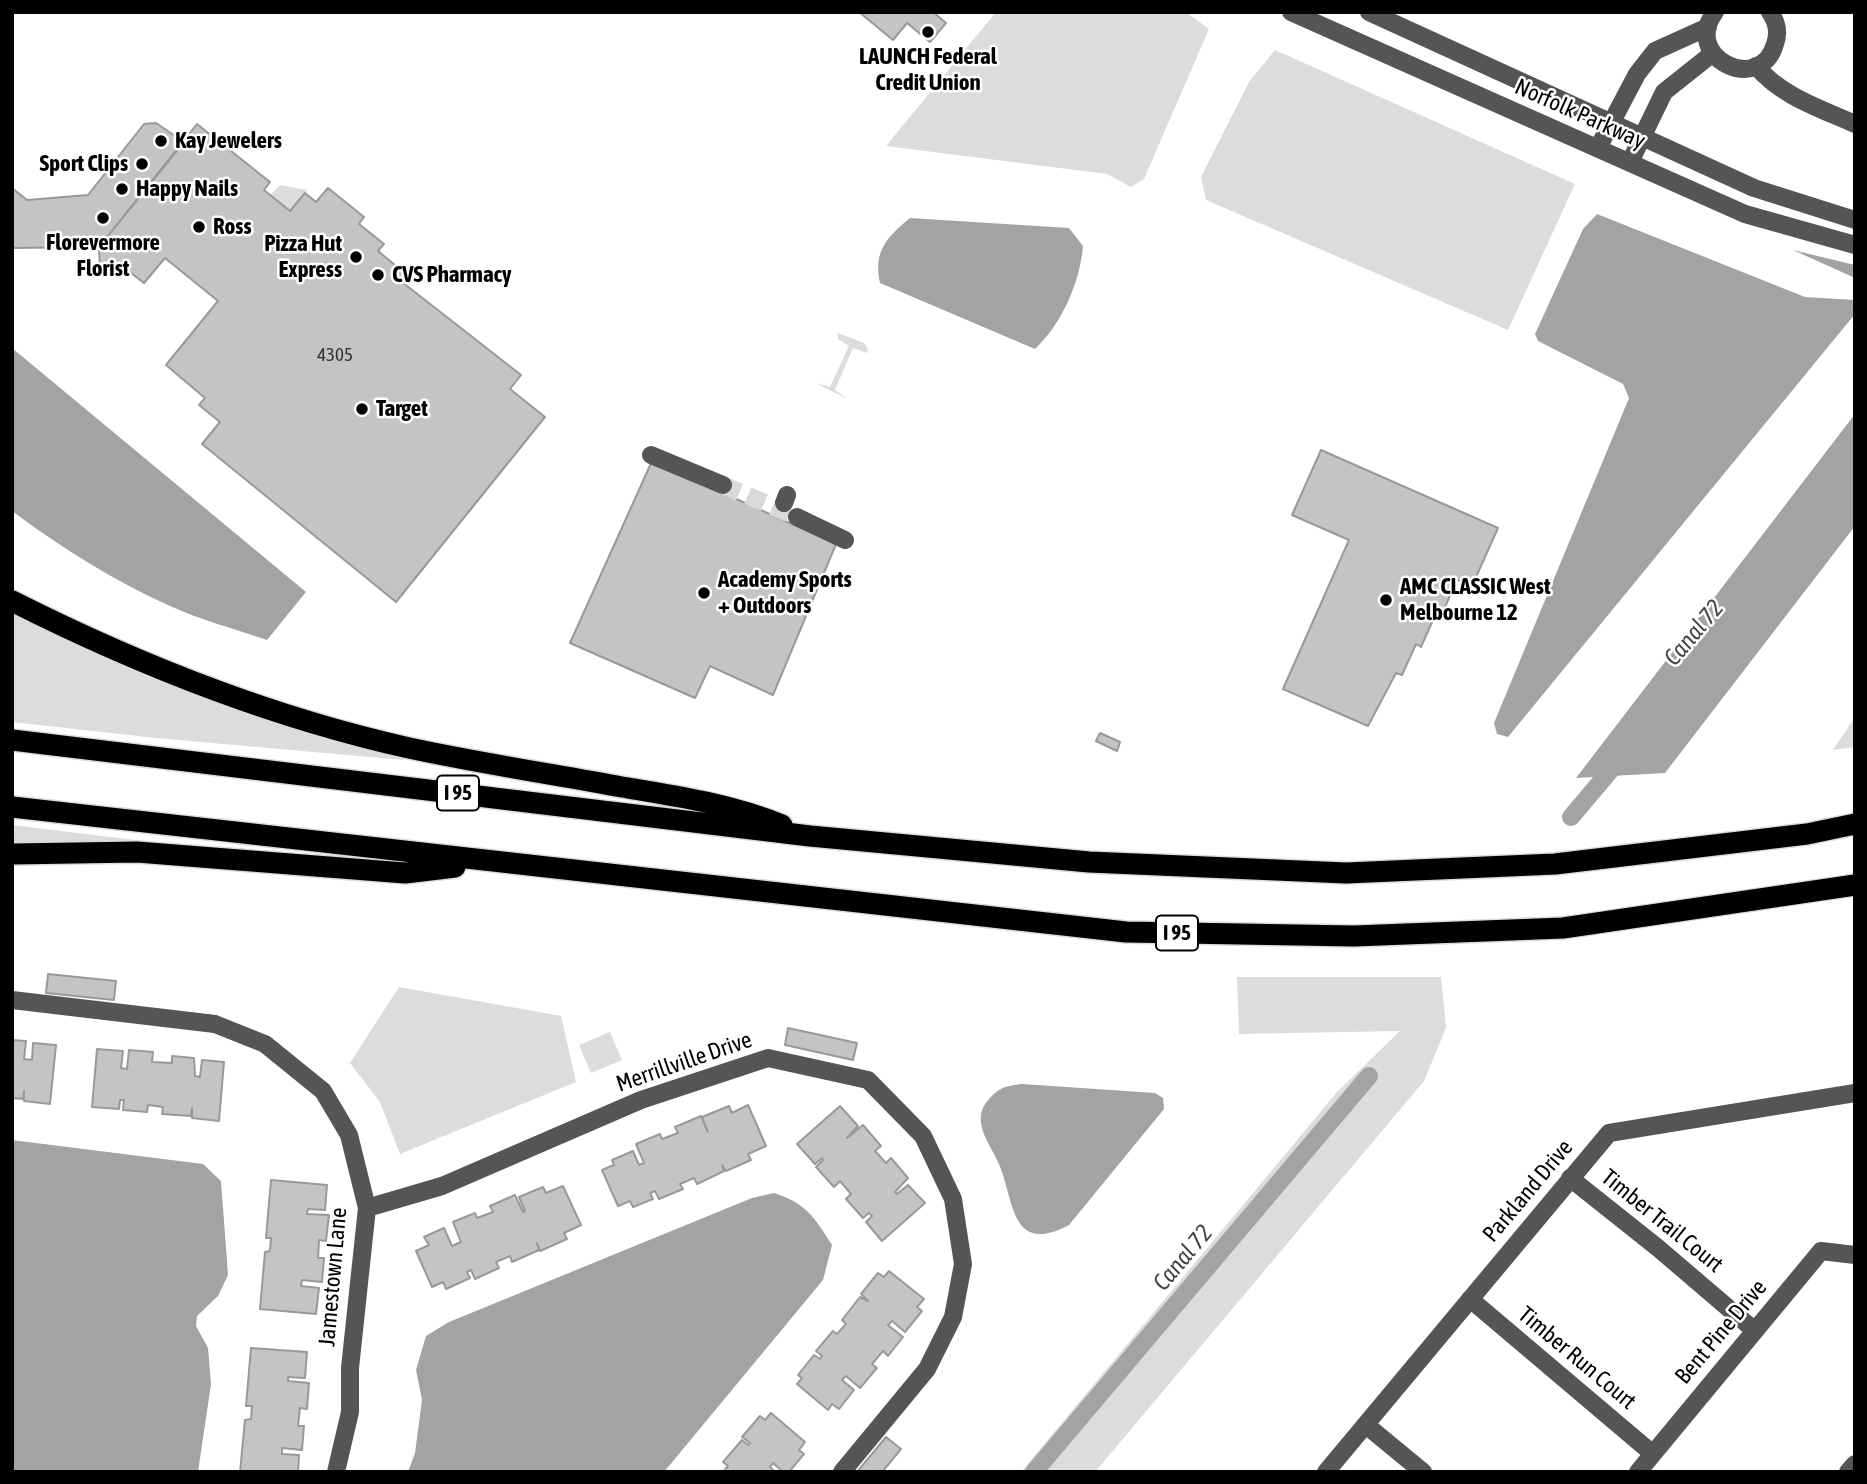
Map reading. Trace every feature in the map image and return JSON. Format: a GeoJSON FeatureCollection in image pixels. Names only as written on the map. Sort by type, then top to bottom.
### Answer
{"type":"FeatureCollection","features":[{"type":"Feature","properties":{"kind":"highway"},"geometry":{"type":"LineString","coordinates":[[12,601],[97,644],[202,686],[304,722],[409,748],[725,805],[810,836]]}},
{"type":"Feature","properties":{"kind":"highway","name":"I 95"},"geometry":{"type":"LineString","coordinates":[[12,740],[810,836],[1088,862],[1346,873],[1555,864],[1807,834],[1855,824]]}},
{"type":"Feature","properties":{"kind":"highway","name":"I 95"},"geometry":{"type":"LineString","coordinates":[[12,807],[1126,932],[1354,936],[1563,928],[1855,885]]}},
{"type":"Feature","properties":{"kind":"highway"},"geometry":{"type":"LineString","coordinates":[[12,854],[137,852],[405,873],[499,862]]}},
{"type":"Feature","properties":{"kind":"street","name":"Norfolk Parkway"},"geometry":{"type":"LineString","coordinates":[[1292,12],[1745,214],[1855,246]]}},
{"type":"Feature","properties":{"kind":"street","name":"Norfolk Parkway"},"geometry":{"type":"LineString","coordinates":[[1369,12],[1754,188],[1855,220]]}},
{"type":"Feature","properties":{"kind":"street"},"geometry":{"type":"LineString","coordinates":[[1598,148],[1637,74],[1655,51],[1711,20],[1713,53],[1727,66],[1746,69],[1756,66],[1773,50],[1777,39],[1777,27],[1770,12]]}},
{"type":"Feature","properties":{"kind":"street"},"geometry":{"type":"LineString","coordinates":[[1630,163],[1664,92],[1713,53]]}},
{"type":"Feature","properties":{"kind":"street"},"geometry":{"type":"LineString","coordinates":[[1756,66],[1769,82],[1796,98],[1855,124]]}},
{"type":"Feature","properties":{"kind":"street"},"geometry":{"type":"LineString","coordinates":[[650,455],[723,485]]}},
{"type":"Feature","properties":{"kind":"street"},"geometry":{"type":"LineString","coordinates":[[797,517],[845,540]]}},
{"type":"Feature","properties":{"kind":"street","name":"Jamestown Lane"},"geometry":{"type":"LineString","coordinates":[[12,1000],[215,1024],[265,1044],[323,1091],[349,1135],[367,1208],[350,1368],[350,1412],[337,1472]]}},
{"type":"Feature","properties":{"kind":"street","name":"Merrillville Drive"},"geometry":{"type":"LineString","coordinates":[[367,1208],[442,1186],[641,1100],[768,1058],[868,1080],[923,1136],[953,1199],[963,1264],[953,1317],[927,1369],[842,1472]]}},
{"type":"Feature","properties":{"kind":"street","name":"Parkland Drive"},"geometry":{"type":"LineString","coordinates":[[1326,1472],[1609,1133],[1855,1093]]}},
{"type":"Feature","properties":{"kind":"street","name":"Timber Trail Court"},"geometry":{"type":"LineString","coordinates":[[1570,1178],[1754,1330]]}},
{"type":"Feature","properties":{"kind":"street","name":"Bent Pine Drive"},"geometry":{"type":"LineString","coordinates":[[1638,1472],[1821,1251],[1855,1255]]}},
{"type":"Feature","properties":{"kind":"street","name":"Timber Run Court"},"geometry":{"type":"LineString","coordinates":[[1471,1299],[1653,1454]]}},
{"type":"Feature","properties":{"kind":"street"},"geometry":{"type":"LineString","coordinates":[[1366,1425],[1423,1472]]}},
{"type":"Feature","properties":{"kind":"street"},"geometry":{"type":"LineString","coordinates":[[1848,1472],[1855,1464]]}},
{"type":"Feature","properties":{"kind":"shaded area"},"geometry":{"type":"Polygon","coordinates":[[[996,12],[1186,12],[1209,29],[1144,179],[1131,187],[1107,174],[886,146],[996,12]]]}},
{"type":"Feature","properties":{"kind":"shaded area"},"geometry":{"type":"Polygon","coordinates":[[[1275,50],[1575,184],[1508,330],[1206,200],[1201,177],[1249,82],[1275,50]]]}},
{"type":"Feature","properties":{"kind":"shaded area"},"geometry":{"type":"Polygon","coordinates":[[[280,185],[307,190],[290,211],[270,195],[280,185]]]}},
{"type":"Feature","properties":{"kind":"shaded area"},"geometry":{"type":"Polygon","coordinates":[[[838,333],[864,343],[868,349],[867,353],[853,348],[835,390],[848,399],[815,383],[830,387],[849,346],[838,339],[838,333]]]}},
{"type":"Feature","properties":{"kind":"shaded area"},"geometry":{"type":"Polygon","coordinates":[[[12,611],[106,658],[204,697],[303,729],[404,757],[404,760],[12,722],[12,611]]]}},
{"type":"Feature","properties":{"kind":"shaded area"},"geometry":{"type":"Polygon","coordinates":[[[1855,717],[1855,747],[1833,750],[1855,717]]]}},
{"type":"Feature","properties":{"kind":"shaded area"},"geometry":{"type":"Polygon","coordinates":[[[12,825],[135,840],[135,845],[12,845],[12,825]]]}},
{"type":"Feature","properties":{"kind":"shaded area"},"geometry":{"type":"Polygon","coordinates":[[[1237,977],[1441,977],[1446,1028],[1424,1081],[1095,1472],[1021,1472],[1337,1092],[1400,1031],[1239,1034],[1237,977]]]}},
{"type":"Feature","properties":{"kind":"shaded area"},"geometry":{"type":"Polygon","coordinates":[[[399,987],[561,1016],[576,1082],[400,1154],[380,1102],[350,1063],[399,987]]]}},
{"type":"Feature","properties":{"kind":"shaded area"},"geometry":{"type":"Polygon","coordinates":[[[610,1032],[622,1060],[591,1073],[579,1045],[610,1032]]]}},
{"type":"Feature","properties":{"kind":"water"},"geometry":{"type":"Polygon","coordinates":[[[1597,214],[1805,297],[1855,300],[1855,314],[1508,737],[1497,734],[1494,723],[1629,398],[1623,384],[1538,341],[1535,334],[1583,229],[1597,214]]]}},
{"type":"Feature","properties":{"kind":"water"},"geometry":{"type":"Polygon","coordinates":[[[910,218],[1069,228],[1083,246],[1078,274],[1068,302],[1045,339],[1035,349],[880,283],[880,253],[889,238],[910,218]]]}},
{"type":"Feature","properties":{"kind":"water"},"geometry":{"type":"Polygon","coordinates":[[[1793,250],[1855,265],[1855,278],[1793,250]]]}},
{"type":"Feature","properties":{"kind":"water"},"geometry":{"type":"Polygon","coordinates":[[[12,348],[306,592],[267,640],[194,616],[129,586],[50,538],[12,511],[12,348]]]}},
{"type":"Feature","properties":{"kind":"water"},"geometry":{"type":"Polygon","coordinates":[[[1855,414],[1855,526],[1665,773],[1576,778],[1855,414]]]}},
{"type":"Feature","properties":{"kind":"water"},"geometry":{"type":"Polygon","coordinates":[[[1022,1084],[1155,1093],[1163,1098],[1164,1109],[1069,1225],[1051,1232],[1037,1234],[1027,1230],[1019,1222],[999,1163],[982,1126],[983,1108],[989,1099],[1004,1088],[1022,1084]]]}},
{"type":"Feature","properties":{"kind":"water"},"geometry":{"type":"Polygon","coordinates":[[[12,1140],[203,1164],[221,1181],[228,1275],[218,1296],[197,1316],[196,1326],[208,1348],[211,1384],[198,1472],[12,1472],[12,1140]]]}},
{"type":"Feature","properties":{"kind":"water"},"geometry":{"type":"Polygon","coordinates":[[[774,1193],[794,1202],[809,1213],[832,1245],[823,1280],[664,1472],[408,1472],[415,1453],[422,1400],[416,1370],[426,1336],[449,1322],[752,1198],[774,1193]]]}},
{"type":"Feature","properties":{"kind":"building","name":"LAUNCH Federal Credit Union"},"geometry":{"type":"Polygon","coordinates":[[[859,12],[933,12],[946,23],[930,42],[907,23],[893,40],[859,12]]]}},
{"type":"Feature","properties":{"kind":"building"},"geometry":{"type":"Polygon","coordinates":[[[156,123],[184,142],[99,247],[12,248],[12,188],[27,200],[88,195],[144,124],[156,123]]]}},
{"type":"Feature","properties":{"kind":"building"},"geometry":{"type":"Polygon","coordinates":[[[197,124],[270,182],[264,190],[290,211],[305,193],[316,202],[328,188],[364,217],[359,224],[384,244],[378,251],[407,275],[402,282],[521,375],[510,389],[545,417],[396,602],[202,444],[220,422],[199,405],[205,398],[166,365],[218,301],[165,258],[144,283],[127,270],[100,272],[99,247],[197,124]]]}},
{"type":"Feature","properties":{"kind":"building","name":"AMC CLASSIC West Melbourne 12"},"geometry":{"type":"Polygon","coordinates":[[[1321,450],[1498,528],[1472,586],[1457,580],[1441,616],[1436,613],[1421,647],[1416,644],[1402,675],[1396,673],[1368,726],[1283,689],[1349,540],[1292,515],[1321,450]]]}},
{"type":"Feature","properties":{"kind":"building","name":"Academy Sports + Outdoors"},"geometry":{"type":"Polygon","coordinates":[[[652,461],[836,544],[773,695],[710,666],[695,698],[570,643],[652,461]]]}},
{"type":"Feature","properties":{"kind":"building"},"geometry":{"type":"Polygon","coordinates":[[[1100,733],[1120,742],[1117,751],[1096,741],[1100,733]]]}},
{"type":"Feature","properties":{"kind":"building"},"geometry":{"type":"Polygon","coordinates":[[[48,974],[116,981],[114,1000],[46,993],[48,974]]]}},
{"type":"Feature","properties":{"kind":"building"},"geometry":{"type":"Polygon","coordinates":[[[788,1028],[857,1043],[853,1060],[785,1045],[788,1028]]]}},
{"type":"Feature","properties":{"kind":"building"},"geometry":{"type":"Polygon","coordinates":[[[12,1040],[26,1041],[24,1059],[32,1060],[33,1043],[56,1045],[50,1104],[24,1101],[24,1091],[23,1099],[12,1098],[12,1040]]]}},
{"type":"Feature","properties":{"kind":"building"},"geometry":{"type":"Polygon","coordinates":[[[97,1049],[123,1051],[121,1068],[127,1069],[129,1050],[153,1052],[152,1062],[172,1063],[172,1056],[194,1058],[195,1076],[200,1077],[202,1060],[224,1062],[219,1121],[192,1118],[192,1108],[191,1116],[162,1114],[163,1107],[148,1105],[147,1112],[123,1110],[124,1100],[120,1100],[119,1109],[92,1107],[97,1049]]]}},
{"type":"Feature","properties":{"kind":"building"},"geometry":{"type":"Polygon","coordinates":[[[748,1105],[766,1146],[748,1154],[751,1160],[726,1171],[722,1165],[724,1171],[697,1184],[694,1178],[680,1184],[683,1189],[659,1199],[655,1191],[650,1193],[653,1199],[633,1207],[630,1201],[618,1206],[602,1170],[614,1165],[612,1160],[633,1151],[639,1165],[644,1163],[636,1144],[660,1134],[662,1139],[678,1133],[675,1127],[701,1116],[708,1132],[702,1117],[729,1106],[732,1113],[748,1105]]]}},
{"type":"Feature","properties":{"kind":"building"},"geometry":{"type":"Polygon","coordinates":[[[840,1106],[858,1126],[847,1138],[863,1125],[881,1146],[875,1151],[886,1163],[891,1158],[908,1178],[895,1192],[897,1194],[908,1185],[925,1203],[882,1241],[866,1222],[872,1216],[869,1213],[863,1218],[846,1199],[851,1194],[840,1181],[834,1187],[816,1167],[822,1158],[815,1164],[797,1144],[840,1106]]]}},
{"type":"Feature","properties":{"kind":"building"},"geometry":{"type":"Polygon","coordinates":[[[271,1180],[327,1185],[325,1210],[308,1209],[307,1214],[329,1215],[326,1241],[319,1240],[318,1258],[324,1258],[322,1282],[302,1280],[301,1286],[319,1288],[316,1314],[260,1309],[265,1252],[270,1251],[271,1238],[266,1238],[271,1180]]]}},
{"type":"Feature","properties":{"kind":"building"},"geometry":{"type":"Polygon","coordinates":[[[563,1186],[581,1225],[564,1233],[567,1239],[540,1251],[537,1243],[539,1250],[512,1262],[510,1256],[496,1262],[499,1268],[475,1279],[471,1270],[467,1272],[470,1278],[446,1289],[443,1282],[432,1287],[416,1251],[429,1245],[424,1237],[444,1228],[452,1246],[461,1242],[453,1222],[475,1213],[477,1218],[493,1212],[490,1206],[515,1195],[523,1212],[525,1211],[519,1197],[543,1187],[546,1193],[563,1186]]]}},
{"type":"Feature","properties":{"kind":"building"},"geometry":{"type":"Polygon","coordinates":[[[889,1271],[924,1299],[917,1307],[922,1311],[905,1332],[892,1321],[888,1325],[903,1337],[888,1356],[883,1351],[872,1364],[877,1368],[860,1388],[846,1376],[842,1380],[854,1390],[839,1409],[832,1404],[828,1410],[797,1384],[802,1378],[798,1375],[814,1355],[820,1359],[822,1356],[816,1351],[833,1331],[837,1334],[846,1324],[842,1320],[860,1297],[868,1301],[861,1294],[878,1273],[884,1277],[889,1271]]]}},
{"type":"Feature","properties":{"kind":"building"},"geometry":{"type":"Polygon","coordinates":[[[251,1348],[307,1352],[305,1378],[288,1377],[288,1381],[309,1383],[307,1409],[300,1408],[298,1426],[304,1426],[302,1450],[282,1448],[282,1454],[299,1455],[298,1472],[240,1472],[245,1420],[251,1419],[252,1406],[246,1406],[251,1348]]]}},
{"type":"Feature","properties":{"kind":"building"},"geometry":{"type":"Polygon","coordinates":[[[771,1413],[805,1442],[799,1450],[804,1454],[789,1472],[783,1472],[773,1463],[770,1467],[775,1472],[723,1472],[728,1466],[723,1462],[742,1440],[748,1445],[750,1443],[742,1437],[760,1416],[765,1420],[771,1413]]]}},
{"type":"Feature","properties":{"kind":"building"},"geometry":{"type":"Polygon","coordinates":[[[886,1437],[901,1449],[882,1472],[857,1472],[886,1437]]]}},
{"type":"Feature","properties":{"kind":"waterway","name":"Canal 72"},"geometry":{"type":"LineString","coordinates":[[1571,817],[1620,759]]}},
{"type":"Feature","properties":{"kind":"waterway","name":"Canal 72"},"geometry":{"type":"LineString","coordinates":[[1034,1472],[1369,1076]]}},
{"type":"Feature","properties":{"kind":"tunnel"},"geometry":{"type":"LineString","coordinates":[[723,485],[797,517]]}},
{"type":"Feature","properties":{"kind":"place","name":"LAUNCH Federal Credit Union"},"geometry":{"type":"Point","coordinates":[928,32]}},
{"type":"Feature","properties":{"kind":"place","name":"Kay Jewelers"},"geometry":{"type":"Point","coordinates":[161,141]}},
{"type":"Feature","properties":{"kind":"place","name":"Sport Clips"},"geometry":{"type":"Point","coordinates":[142,164]}},
{"type":"Feature","properties":{"kind":"place","name":"Happy Nails"},"geometry":{"type":"Point","coordinates":[122,189]}},
{"type":"Feature","properties":{"kind":"place","name":"Florevermore Florist"},"geometry":{"type":"Point","coordinates":[103,218]}},
{"type":"Feature","properties":{"kind":"place","name":"Ross"},"geometry":{"type":"Point","coordinates":[199,227]}},
{"type":"Feature","properties":{"kind":"place","name":"Pizza Hut Express"},"geometry":{"type":"Point","coordinates":[356,257]}},
{"type":"Feature","properties":{"kind":"place","name":"CVS Pharmacy"},"geometry":{"type":"Point","coordinates":[378,275]}},
{"type":"Feature","properties":{"kind":"place","name":"Target"},"geometry":{"type":"Point","coordinates":[362,409]}},
{"type":"Feature","properties":{"kind":"place","name":"Academy Sports + Outdoors"},"geometry":{"type":"Point","coordinates":[704,593]}},
{"type":"Feature","properties":{"kind":"place","name":"AMC CLASSIC West Melbourne 12"},"geometry":{"type":"Point","coordinates":[1386,600]}}]}
